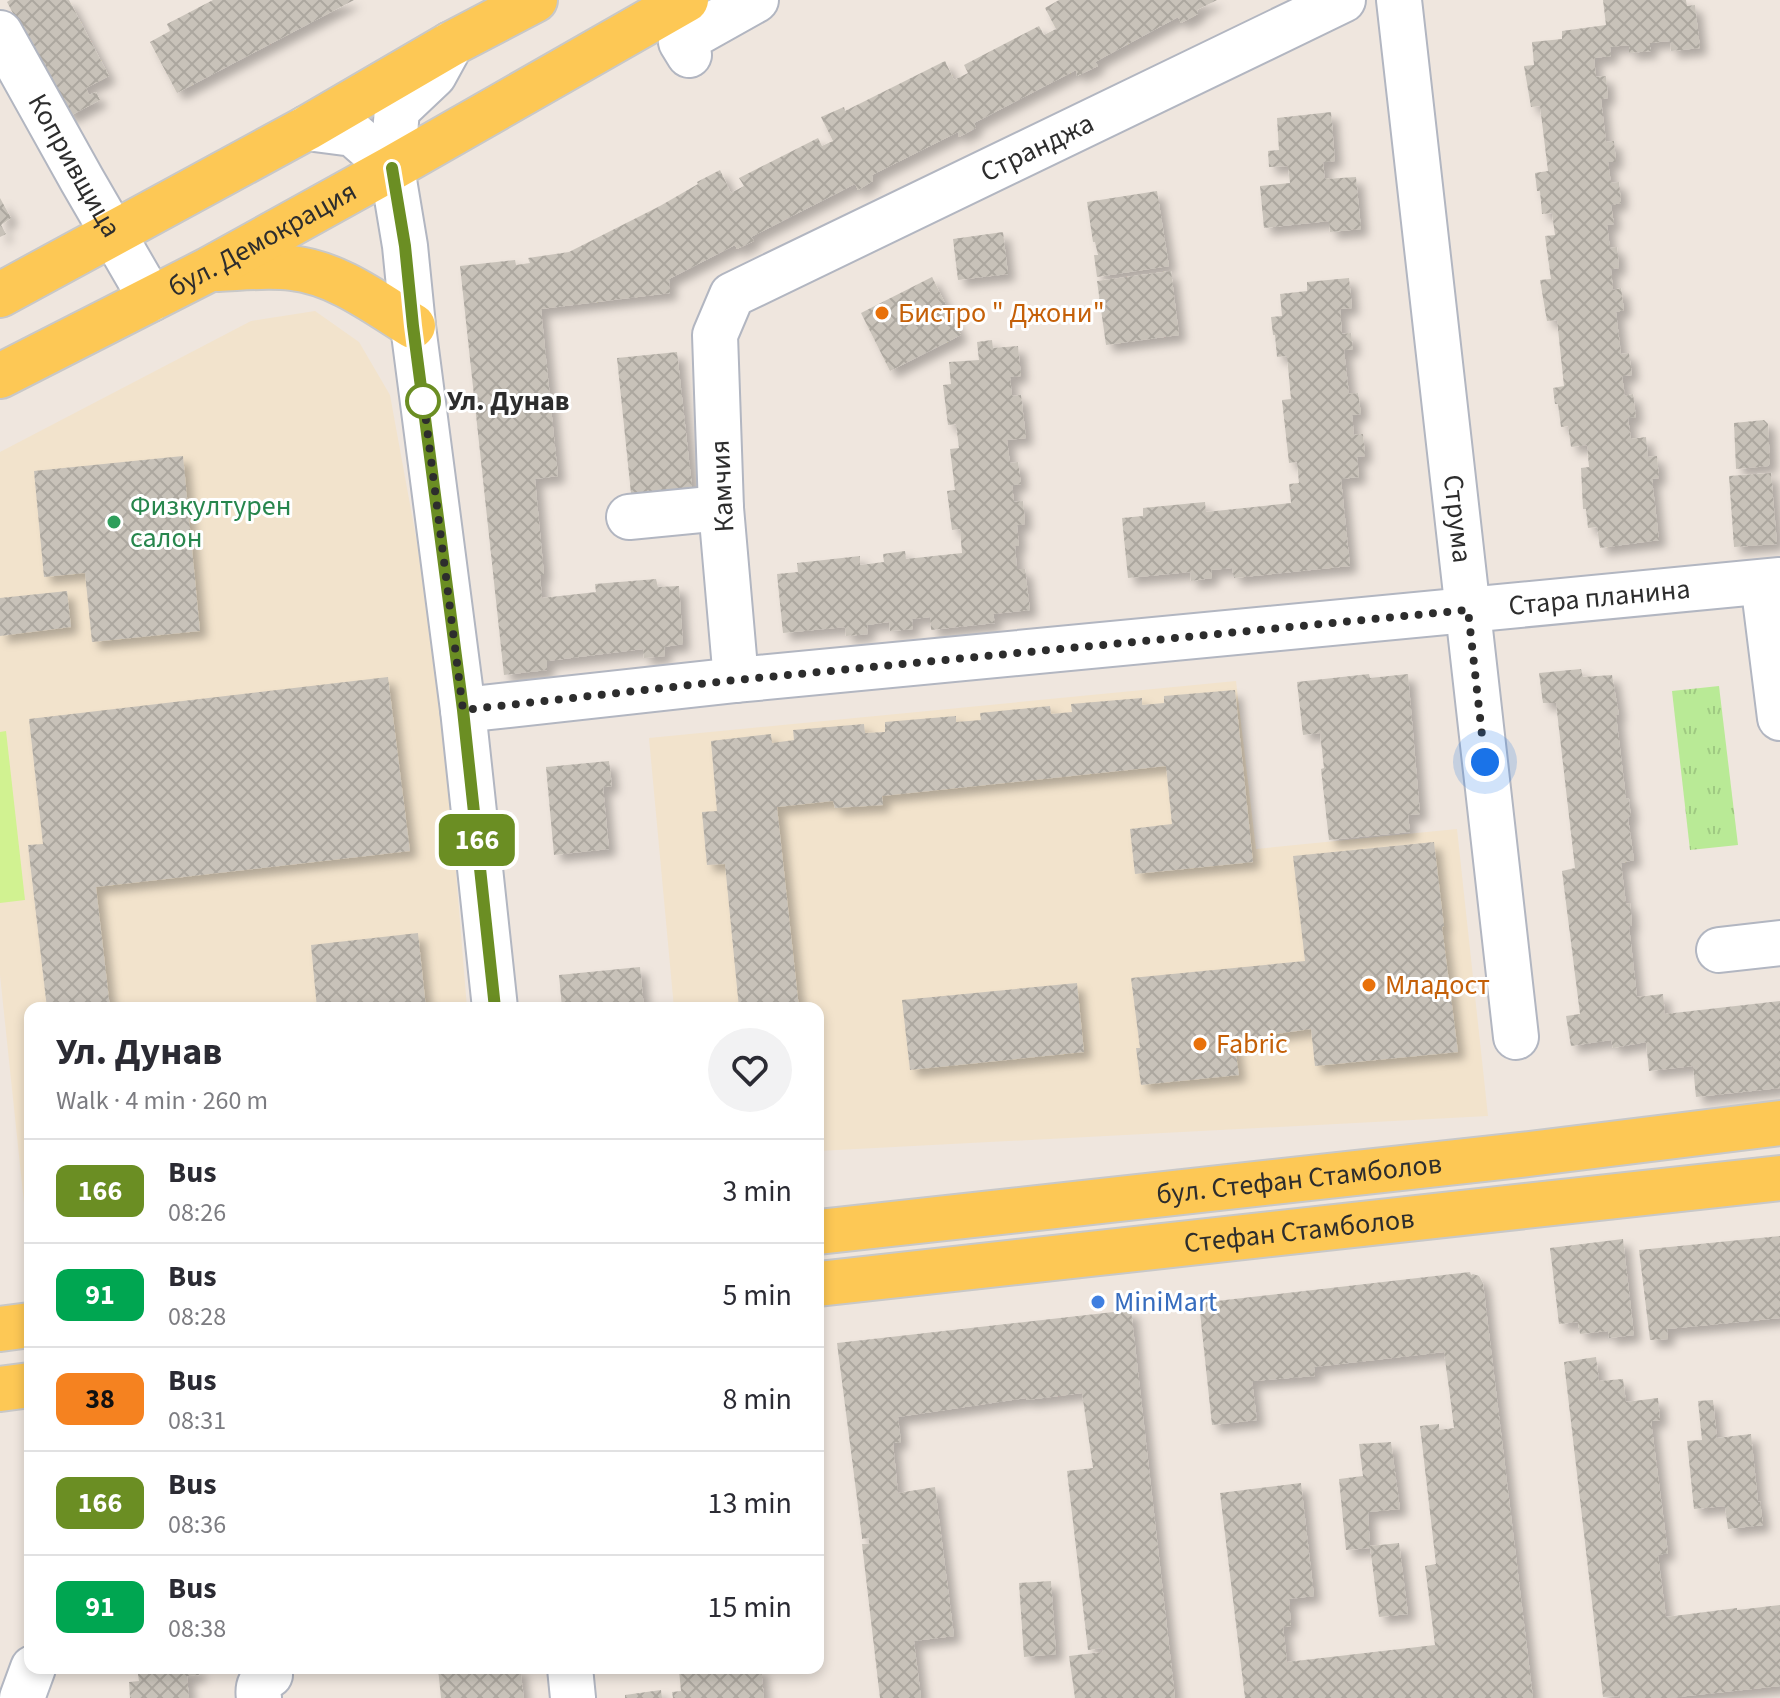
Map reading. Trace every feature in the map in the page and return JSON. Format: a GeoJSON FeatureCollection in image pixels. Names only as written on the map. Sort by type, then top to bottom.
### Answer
{"type":"FeatureCollection","features":[{"type":"Feature","properties":{"kind":"main road"},"geometry":{"type":"LineString","coordinates":[[0,295],[535,0]]}},
{"type":"Feature","properties":{"kind":"main road","name":"бул. Демокрация"},"geometry":{"type":"LineString","coordinates":[[0,376],[208,270],[686,0]]}},
{"type":"Feature","properties":{"kind":"main road"},"geometry":{"type":"LineString","coordinates":[[208,270],[272,266],[308,271],[332,278],[413,326]]}},
{"type":"Feature","properties":{"kind":"main road","name":"бул. Стефан Стамболов"},"geometry":{"type":"LineString","coordinates":[[824,1231],[1529,1154],[1780,1123]]}},
{"type":"Feature","properties":{"kind":"main road","name":"Стефан Стамболов"},"geometry":{"type":"LineString","coordinates":[[824,1283],[1780,1178]]}},
{"type":"Feature","properties":{"kind":"main road"},"geometry":{"type":"LineString","coordinates":[[0,1329],[24,1326]]}},
{"type":"Feature","properties":{"kind":"main road"},"geometry":{"type":"LineString","coordinates":[[0,1389],[24,1386]]}},
{"type":"Feature","properties":{"kind":"street"},"geometry":{"type":"LineString","coordinates":[[689,55],[681,42],[756,0]]}},
{"type":"Feature","properties":{"kind":"street","name":"Странджа"},"geometry":{"type":"LineString","coordinates":[[732,295],[1343,0]]}},
{"type":"Feature","properties":{"kind":"street","name":"Струма"},"geometry":{"type":"LineString","coordinates":[[1399,0],[1516,1037]]}},
{"type":"Feature","properties":{"kind":"street","name":"Копривщица"},"geometry":{"type":"LineString","coordinates":[[0,33],[151,299]]}},
{"type":"Feature","properties":{"kind":"street"},"geometry":{"type":"LineString","coordinates":[[451,44],[434,75],[397,110],[392,168],[406,256],[463,710],[494,1002]]}},
{"type":"Feature","properties":{"kind":"street"},"geometry":{"type":"LineString","coordinates":[[307,128],[353,134],[392,168]]}},
{"type":"Feature","properties":{"kind":"street","name":"Камчия"},"geometry":{"type":"LineString","coordinates":[[732,295],[715,335],[721,508],[736,680]]}},
{"type":"Feature","properties":{"kind":"street"},"geometry":{"type":"LineString","coordinates":[[629,517],[721,508]]}},
{"type":"Feature","properties":{"kind":"street"},"geometry":{"type":"LineString","coordinates":[[1772,581],[1780,718]]}},
{"type":"Feature","properties":{"kind":"street","name":"Стара планина"},"geometry":{"type":"LineString","coordinates":[[463,710],[736,680],[1772,581]]}},
{"type":"Feature","properties":{"kind":"street"},"geometry":{"type":"LineString","coordinates":[[1719,950],[1780,943]]}},
{"type":"Feature","properties":{"kind":"street"},"geometry":{"type":"LineString","coordinates":[[22,1698],[31,1674]]}},
{"type":"Feature","properties":{"kind":"street"},"geometry":{"type":"LineString","coordinates":[[571,1674],[573,1698]]}},
{"type":"Feature","properties":{"kind":"shaded area"},"geometry":{"type":"Polygon","coordinates":[[[315,311],[359,342],[390,395],[439,663],[467,1002],[24,1002],[24,1203],[0,975],[0,452],[251,321],[315,311]]]}},
{"type":"Feature","properties":{"kind":"shaded area"},"geometry":{"type":"Polygon","coordinates":[[[1236,681],[1256,849],[1457,829],[1488,1116],[824,1151],[824,1002],[673,1002],[649,738],[1236,681]]]}},
{"type":"Feature","properties":{"kind":"green space"},"geometry":{"type":"Polygon","coordinates":[[[1719,686],[1738,845],[1690,850],[1672,691],[1719,686]]]}},
{"type":"Feature","properties":{"kind":"green space"},"geometry":{"type":"Polygon","coordinates":[[[6,731],[25,900],[0,903],[0,732],[6,731]]]}},
{"type":"Feature","properties":{"kind":"building"},"geometry":{"type":"Polygon","coordinates":[[[69,0],[109,76],[86,88],[89,95],[96,92],[100,100],[68,117],[7,2],[69,0]]]}},
{"type":"Feature","properties":{"kind":"building"},"geometry":{"type":"Polygon","coordinates":[[[213,0],[354,0],[177,93],[150,42],[170,31],[167,24],[213,0]]]}},
{"type":"Feature","properties":{"kind":"building"},"geometry":{"type":"Polygon","coordinates":[[[1059,0],[1217,0],[1181,23],[1178,17],[1095,62],[1098,66],[1077,76],[1076,70],[974,123],[976,128],[959,137],[958,132],[872,175],[873,181],[858,190],[855,184],[751,237],[754,241],[737,249],[735,245],[669,279],[670,293],[541,309],[558,476],[535,479],[544,575],[540,575],[542,598],[596,592],[595,584],[656,579],[658,587],[679,586],[683,644],[664,647],[665,656],[644,658],[643,649],[547,661],[547,670],[504,675],[460,266],[515,260],[516,265],[530,263],[528,258],[569,252],[660,206],[720,170],[731,193],[744,186],[739,178],[818,138],[822,146],[833,141],[821,117],[844,107],[845,111],[945,61],[954,80],[968,73],[964,65],[1039,26],[1044,35],[1056,29],[1045,8],[1059,0]]]}},
{"type":"Feature","properties":{"kind":"building"},"geometry":{"type":"Polygon","coordinates":[[[1603,0],[1686,0],[1687,6],[1695,5],[1700,48],[1671,51],[1670,41],[1649,43],[1651,51],[1629,53],[1629,45],[1610,47],[1611,56],[1594,58],[1596,77],[1606,76],[1608,98],[1601,99],[1606,142],[1614,141],[1616,162],[1608,162],[1611,183],[1619,182],[1621,203],[1611,205],[1614,224],[1607,225],[1610,248],[1617,247],[1619,268],[1611,269],[1613,290],[1621,288],[1624,310],[1616,312],[1621,354],[1629,353],[1632,375],[1622,376],[1625,396],[1633,394],[1636,417],[1628,418],[1631,439],[1646,437],[1648,457],[1657,456],[1659,478],[1652,479],[1659,540],[1600,548],[1597,527],[1588,528],[1586,509],[1583,509],[1581,468],[1589,467],[1587,445],[1571,447],[1568,426],[1561,427],[1558,404],[1555,404],[1553,388],[1564,386],[1557,320],[1547,321],[1540,280],[1551,279],[1545,236],[1555,235],[1552,213],[1542,214],[1540,191],[1537,191],[1535,173],[1548,171],[1540,106],[1531,107],[1524,66],[1534,65],[1532,42],[1562,39],[1562,31],[1606,25],[1603,0]]]}},
{"type":"Feature","properties":{"kind":"building"},"geometry":{"type":"Polygon","coordinates":[[[1331,112],[1335,161],[1323,162],[1325,179],[1356,177],[1361,229],[1330,232],[1329,221],[1264,228],[1260,186],[1290,183],[1288,166],[1269,167],[1268,151],[1279,150],[1277,118],[1331,112]]]}},
{"type":"Feature","properties":{"kind":"building"},"geometry":{"type":"Polygon","coordinates":[[[1157,191],[1169,266],[1097,277],[1094,255],[1098,255],[1087,202],[1157,191]]]}},
{"type":"Feature","properties":{"kind":"building"},"geometry":{"type":"Polygon","coordinates":[[[0,198],[11,218],[1,225],[6,234],[0,237],[0,198]]]}},
{"type":"Feature","properties":{"kind":"building"},"geometry":{"type":"Polygon","coordinates":[[[1003,232],[1008,274],[958,280],[953,239],[1003,232]]]}},
{"type":"Feature","properties":{"kind":"building"},"geometry":{"type":"Polygon","coordinates":[[[1171,271],[1179,335],[1106,345],[1097,281],[1171,271]]]}},
{"type":"Feature","properties":{"kind":"building"},"geometry":{"type":"Polygon","coordinates":[[[932,277],[961,335],[890,371],[861,313],[932,277]]]}},
{"type":"Feature","properties":{"kind":"building"},"geometry":{"type":"Polygon","coordinates":[[[1349,278],[1352,308],[1340,309],[1342,334],[1351,333],[1353,349],[1344,350],[1349,394],[1358,393],[1361,414],[1352,415],[1354,435],[1363,434],[1365,456],[1357,457],[1359,477],[1341,479],[1350,566],[1234,578],[1232,568],[1211,570],[1212,578],[1191,581],[1190,572],[1128,578],[1122,518],[1143,516],[1143,508],[1205,502],[1206,512],[1291,503],[1289,484],[1299,483],[1297,462],[1289,463],[1282,400],[1291,399],[1287,356],[1277,357],[1271,317],[1282,316],[1280,294],[1307,291],[1307,282],[1349,278]]]}},
{"type":"Feature","properties":{"kind":"building"},"geometry":{"type":"Polygon","coordinates":[[[992,340],[993,348],[1018,346],[1021,376],[1010,377],[1012,396],[1021,395],[1026,438],[1007,440],[1010,463],[1018,462],[1021,484],[1012,485],[1014,502],[1023,501],[1025,524],[1017,525],[1019,546],[1015,546],[1017,569],[1025,569],[1030,610],[993,614],[995,623],[931,630],[930,617],[912,619],[913,629],[890,631],[889,622],[867,625],[868,634],[846,636],[845,627],[783,633],[777,574],[798,572],[797,563],[860,556],[860,565],[884,562],[883,554],[905,551],[906,559],[962,553],[960,529],[952,530],[947,491],[955,490],[950,449],[959,448],[956,424],[948,425],[943,385],[951,384],[949,362],[979,360],[977,342],[992,340]]]}},
{"type":"Feature","properties":{"kind":"building"},"geometry":{"type":"Polygon","coordinates":[[[677,352],[693,496],[632,503],[617,358],[677,352]]]}},
{"type":"Feature","properties":{"kind":"building"},"geometry":{"type":"Polygon","coordinates":[[[1764,420],[1768,424],[1770,463],[1768,466],[1736,469],[1734,423],[1764,420]]]}},
{"type":"Feature","properties":{"kind":"building","name":"Физкултурен салон"},"geometry":{"type":"Polygon","coordinates":[[[183,456],[200,631],[92,642],[85,573],[44,577],[34,471],[183,456]]]}},
{"type":"Feature","properties":{"kind":"building"},"geometry":{"type":"Polygon","coordinates":[[[1771,473],[1777,544],[1734,547],[1729,476],[1771,473]]]}},
{"type":"Feature","properties":{"kind":"building"},"geometry":{"type":"Polygon","coordinates":[[[67,591],[71,627],[0,636],[0,598],[67,591]]]}},
{"type":"Feature","properties":{"kind":"building"},"geometry":{"type":"Polygon","coordinates":[[[1581,669],[1583,677],[1612,675],[1619,715],[1616,715],[1626,798],[1629,799],[1631,818],[1628,818],[1634,860],[1621,863],[1626,904],[1630,903],[1632,925],[1629,926],[1637,997],[1663,994],[1665,1014],[1780,1001],[1780,1088],[1696,1097],[1693,1066],[1649,1071],[1646,1042],[1613,1048],[1611,1040],[1571,1046],[1566,1016],[1580,1014],[1562,871],[1575,868],[1556,703],[1543,703],[1539,673],[1581,669]]]}},
{"type":"Feature","properties":{"kind":"building"},"geometry":{"type":"Polygon","coordinates":[[[1369,674],[1370,678],[1408,674],[1420,814],[1408,815],[1410,832],[1329,840],[1320,733],[1303,735],[1297,682],[1369,674]]]}},
{"type":"Feature","properties":{"kind":"building"},"geometry":{"type":"Polygon","coordinates":[[[388,677],[410,851],[96,887],[109,1002],[46,1002],[28,845],[43,844],[29,719],[388,677]]]}},
{"type":"Feature","properties":{"kind":"building"},"geometry":{"type":"Polygon","coordinates":[[[1235,690],[1253,862],[1135,874],[1130,829],[1172,824],[1166,766],[882,796],[883,805],[835,808],[833,801],[777,807],[798,1002],[738,1002],[725,864],[707,865],[702,812],[717,811],[711,741],[771,734],[772,743],[794,740],[793,730],[864,724],[865,733],[885,732],[885,722],[956,716],[956,722],[981,720],[980,713],[1050,706],[1051,714],[1072,712],[1071,704],[1142,698],[1142,705],[1164,703],[1164,696],[1235,690]]]}},
{"type":"Feature","properties":{"kind":"building"},"geometry":{"type":"Polygon","coordinates":[[[609,761],[612,786],[603,787],[609,849],[554,855],[546,767],[609,761]]]}},
{"type":"Feature","properties":{"kind":"building"},"geometry":{"type":"Polygon","coordinates":[[[1434,842],[1458,1052],[1315,1066],[1311,1029],[1234,1040],[1239,1075],[1141,1085],[1136,1048],[1140,1048],[1131,978],[1305,961],[1293,856],[1434,842]]]}},
{"type":"Feature","properties":{"kind":"building"},"geometry":{"type":"Polygon","coordinates":[[[418,933],[425,1002],[316,1002],[311,945],[418,933]]]}},
{"type":"Feature","properties":{"kind":"building"},"geometry":{"type":"Polygon","coordinates":[[[640,967],[643,1002],[561,1002],[559,975],[640,967]]]}},
{"type":"Feature","properties":{"kind":"building"},"geometry":{"type":"Polygon","coordinates":[[[1077,983],[1084,1052],[910,1070],[902,1000],[1077,983]]]}},
{"type":"Feature","properties":{"kind":"building"},"geometry":{"type":"Polygon","coordinates":[[[1780,1236],[1780,1318],[1667,1329],[1668,1339],[1650,1340],[1639,1250],[1780,1236]]]}},
{"type":"Feature","properties":{"kind":"building"},"geometry":{"type":"Polygon","coordinates":[[[1623,1239],[1634,1335],[1609,1338],[1608,1331],[1580,1334],[1578,1322],[1559,1324],[1550,1248],[1623,1239]]]}},
{"type":"Feature","properties":{"kind":"building"},"geometry":{"type":"Polygon","coordinates":[[[1470,1272],[1479,1276],[1483,1283],[1533,1698],[1245,1698],[1220,1493],[1301,1483],[1314,1596],[1289,1599],[1291,1626],[1283,1627],[1287,1662],[1435,1645],[1425,1566],[1436,1564],[1420,1426],[1439,1424],[1439,1430],[1454,1428],[1444,1352],[1314,1367],[1315,1376],[1252,1381],[1257,1420],[1212,1425],[1199,1303],[1470,1272]]]}},
{"type":"Feature","properties":{"kind":"building"},"geometry":{"type":"Polygon","coordinates":[[[1131,1310],[1175,1698],[1075,1698],[1069,1656],[1103,1652],[1102,1648],[1088,1650],[1067,1471],[1093,1468],[1082,1393],[898,1417],[901,1442],[893,1443],[898,1493],[935,1487],[954,1636],[914,1641],[921,1698],[880,1698],[862,1544],[869,1544],[869,1538],[862,1539],[837,1343],[1131,1310]]]}},
{"type":"Feature","properties":{"kind":"building"},"geometry":{"type":"Polygon","coordinates":[[[1596,1357],[1599,1381],[1623,1379],[1626,1402],[1658,1398],[1660,1420],[1651,1421],[1668,1553],[1658,1555],[1666,1617],[1780,1605],[1780,1686],[1668,1698],[1603,1697],[1564,1362],[1596,1357]]]}},
{"type":"Feature","properties":{"kind":"building"},"geometry":{"type":"Polygon","coordinates":[[[1713,1400],[1717,1438],[1751,1434],[1763,1525],[1728,1529],[1725,1506],[1694,1509],[1687,1441],[1702,1440],[1698,1401],[1713,1400]]]}},
{"type":"Feature","properties":{"kind":"building"},"geometry":{"type":"Polygon","coordinates":[[[1391,1442],[1400,1509],[1368,1512],[1370,1548],[1346,1550],[1339,1479],[1363,1476],[1359,1444],[1391,1442]]]}},
{"type":"Feature","properties":{"kind":"building"},"geometry":{"type":"Polygon","coordinates":[[[1399,1543],[1408,1614],[1379,1617],[1370,1546],[1399,1543]]]}},
{"type":"Feature","properties":{"kind":"building"},"geometry":{"type":"Polygon","coordinates":[[[1051,1581],[1056,1654],[1024,1657],[1019,1583],[1051,1581]]]}},
{"type":"Feature","properties":{"kind":"building"},"geometry":{"type":"Polygon","coordinates":[[[138,1674],[199,1675],[187,1676],[189,1698],[130,1698],[129,1682],[139,1681],[138,1674]]]}},
{"type":"Feature","properties":{"kind":"building"},"geometry":{"type":"Polygon","coordinates":[[[439,1674],[521,1674],[524,1698],[441,1698],[439,1674]]]}},
{"type":"Feature","properties":{"kind":"building"},"geometry":{"type":"Polygon","coordinates":[[[679,1674],[762,1674],[764,1698],[673,1698],[672,1692],[681,1691],[679,1674]]]}},
{"type":"Feature","properties":{"kind":"building"},"geometry":{"type":"Polygon","coordinates":[[[661,1690],[662,1698],[625,1698],[625,1695],[661,1690]]]}},
{"type":"Feature","properties":{"kind":"bus line","name":"166"},"geometry":{"type":"LineString","coordinates":[[392,168],[405,246],[463,710],[494,1002]]}},
{"type":"Feature","properties":{"kind":"place","name":"Бистро \" Джони\""},"geometry":{"type":"Point","coordinates":[882,313]}},
{"type":"Feature","properties":{"kind":"place","name":"Ул. Дунав"},"geometry":{"type":"Point","coordinates":[423,401]}},
{"type":"Feature","properties":{"kind":"place","name":"Физкултурен салон"},"geometry":{"type":"Point","coordinates":[114,522]}},
{"type":"Feature","properties":{"kind":"place","name":"Младост"},"geometry":{"type":"Point","coordinates":[1369,985]}},
{"type":"Feature","properties":{"kind":"place","name":"Fabric"},"geometry":{"type":"Point","coordinates":[1200,1044]}},
{"type":"Feature","properties":{"kind":"place","name":"MiniMart"},"geometry":{"type":"Point","coordinates":[1098,1302]}},
{"type":"Feature","properties":{"kind":"route"},"geometry":{"type":"LineString","coordinates":[[423,401],[422,389],[463,710],[736,680],[1468,610],[1485,762]]}}]}
